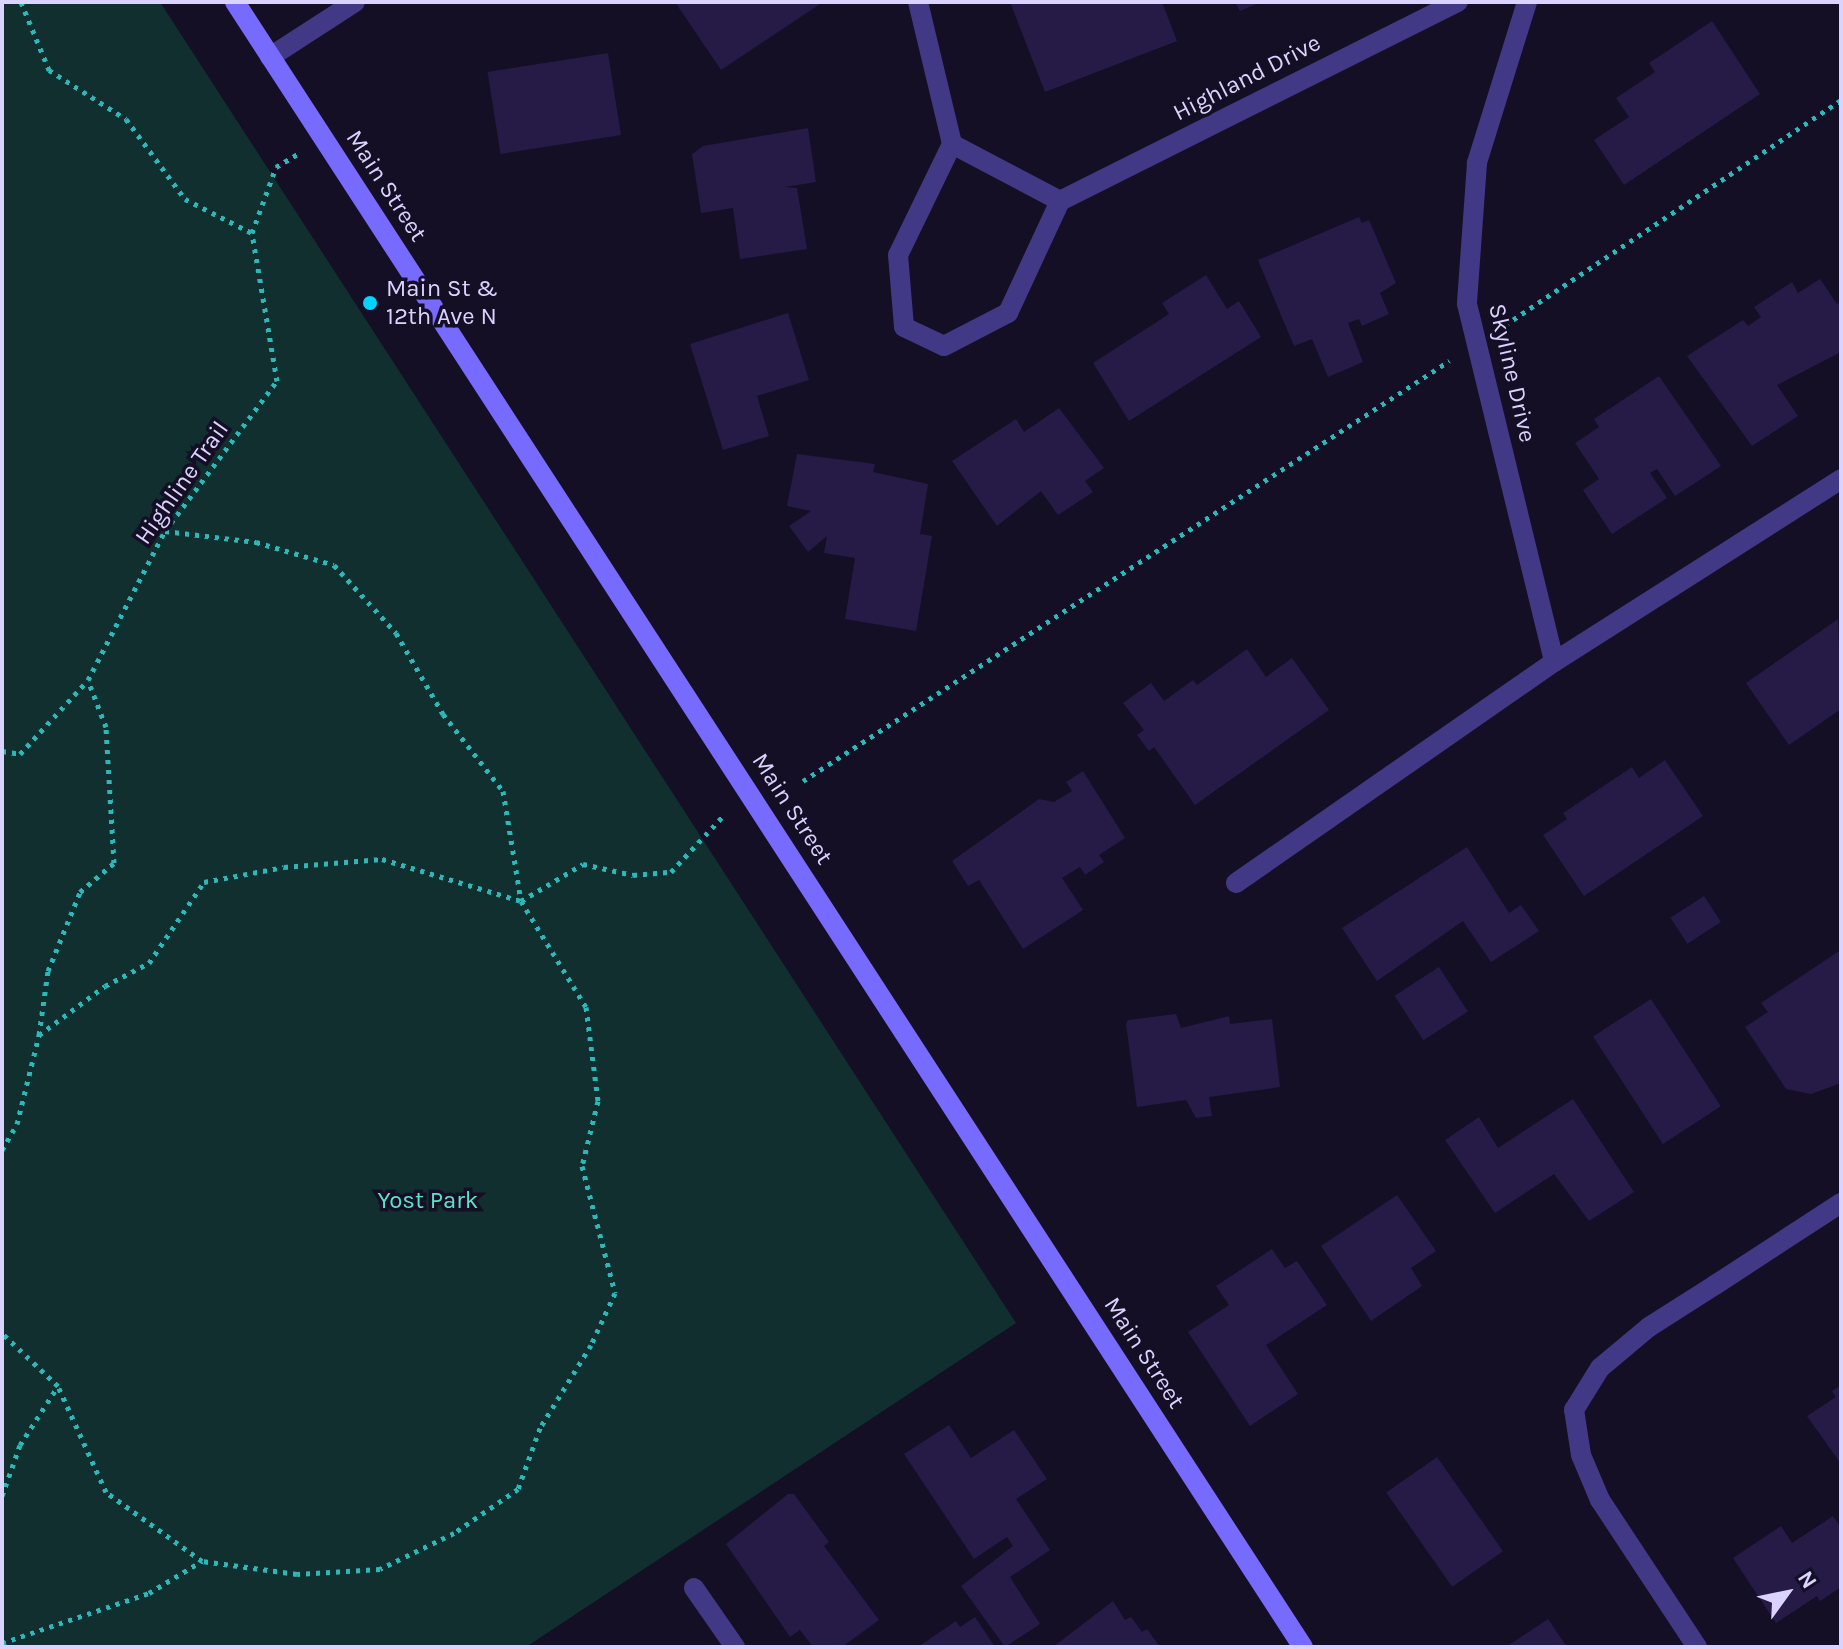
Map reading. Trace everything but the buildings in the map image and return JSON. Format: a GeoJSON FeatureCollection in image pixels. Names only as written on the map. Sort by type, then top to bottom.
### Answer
{"type":"FeatureCollection","features":[{"type":"Feature","properties":{"kind":"main road","name":"Main Street"},"geometry":{"type":"LineString","coordinates":[[235,2],[749,789],[1302,1647]]}},
{"type":"Feature","properties":{"kind":"street"},"geometry":{"type":"LineString","coordinates":[[270,57],[355,2]]}},
{"type":"Feature","properties":{"kind":"street"},"geometry":{"type":"LineString","coordinates":[[918,2],[952,144],[898,255],[904,327],[944,346],[1008,313],[1060,201],[952,144]]}},
{"type":"Feature","properties":{"kind":"street","name":"Highland Drive"},"geometry":{"type":"LineString","coordinates":[[1060,201],[1458,2]]}},
{"type":"Feature","properties":{"kind":"street","name":"Skyline Drive"},"geometry":{"type":"LineString","coordinates":[[1527,2],[1477,163],[1467,304],[1554,662]]}},
{"type":"Feature","properties":{"kind":"street"},"geometry":{"type":"LineString","coordinates":[[1236,883],[1554,662],[1841,479]]}},
{"type":"Feature","properties":{"kind":"street"},"geometry":{"type":"LineString","coordinates":[[1697,1647],[1600,1500],[1581,1455],[1574,1410],[1600,1368],[1649,1327],[1841,1203]]}},
{"type":"Feature","properties":{"kind":"street"},"geometry":{"type":"LineString","coordinates":[[694,1588],[735,1647]]}},
{"type":"Feature","properties":{"kind":"path"},"geometry":{"type":"LineString","coordinates":[[21,2],[49,70],[126,119],[185,199],[252,233]]}},
{"type":"Feature","properties":{"kind":"path"},"geometry":{"type":"LineString","coordinates":[[803,781],[1477,343],[1841,100]]}},
{"type":"Feature","properties":{"kind":"path","name":"Highline Trail"},"geometry":{"type":"LineString","coordinates":[[2,751],[20,754],[88,680],[165,531],[277,381],[252,233],[276,167],[323,138]]}},
{"type":"Feature","properties":{"kind":"path"},"geometry":{"type":"LineString","coordinates":[[2,1333],[58,1386],[106,1492],[202,1561],[297,1574],[380,1569],[454,1533],[518,1489],[540,1428],[591,1345],[615,1293],[582,1166],[598,1101],[586,1007],[521,901],[503,791],[443,714],[396,633],[334,565],[256,542],[165,531]]}},
{"type":"Feature","properties":{"kind":"path"},"geometry":{"type":"LineString","coordinates":[[2,1150],[17,1124],[39,1035],[48,971],[80,892],[114,863],[106,727],[88,680]]}},
{"type":"Feature","properties":{"kind":"path"},"geometry":{"type":"LineString","coordinates":[[39,1035],[105,986],[149,963],[204,882],[284,867],[382,859],[521,901],[583,864],[633,875],[671,872],[749,789]]}},
{"type":"Feature","properties":{"kind":"path"},"geometry":{"type":"LineString","coordinates":[[2,1496],[20,1445],[58,1386]]}},
{"type":"Feature","properties":{"kind":"path"},"geometry":{"type":"LineString","coordinates":[[2,1643],[149,1593],[202,1561]]}},
{"type":"Feature","properties":{"kind":"green space","name":"Yost Park"},"geometry":{"type":"Polygon","coordinates":[[[2,2],[160,2],[1016,1323],[526,1647],[2,1647],[2,2]]]}},
{"type":"Feature","properties":{"kind":"place","name":"Main St & 12th Ave N"},"geometry":{"type":"Point","coordinates":[370,303]}}]}
